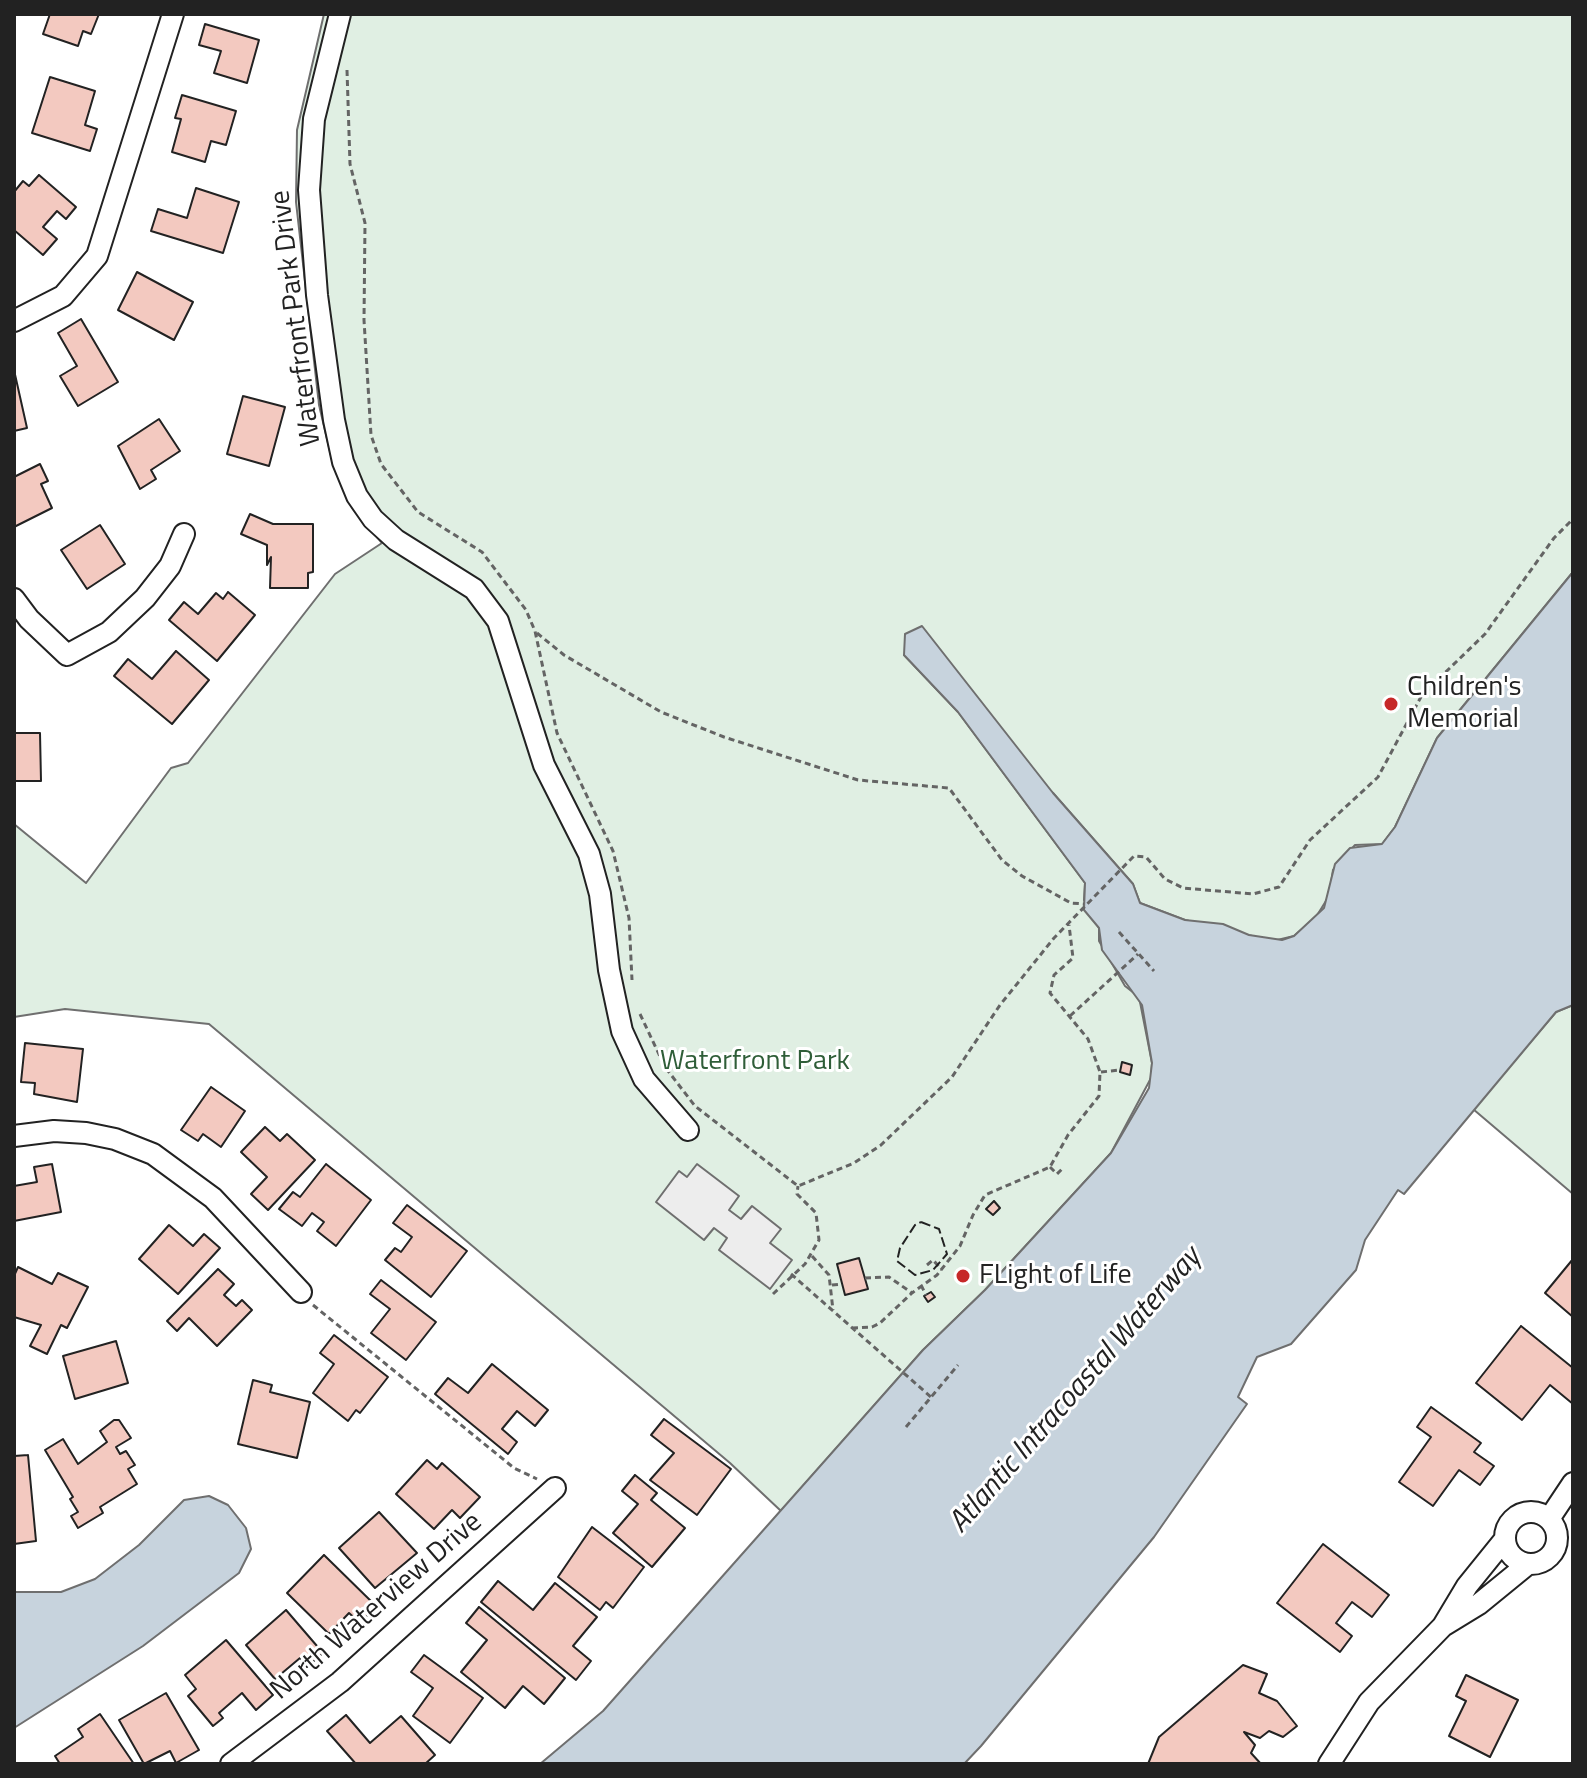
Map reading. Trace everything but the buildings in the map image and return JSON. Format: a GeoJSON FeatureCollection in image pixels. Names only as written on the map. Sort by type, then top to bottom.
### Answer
{"type":"FeatureCollection","features":[{"type":"Feature","properties":{"kind":"street"},"geometry":{"type":"LineString","coordinates":[[14,321],[63,296],[97,256],[173,14]]}},
{"type":"Feature","properties":{"kind":"street","name":"Waterfront Park Drive"},"geometry":{"type":"LineString","coordinates":[[340,14],[314,119],[309,190],[317,295],[343,462],[357,496],[373,519],[396,540],[474,589],[498,621],[544,765],[589,854],[600,894],[609,970],[622,1031],[644,1079],[688,1130]]}},
{"type":"Feature","properties":{"kind":"street"},"geometry":{"type":"LineString","coordinates":[[14,599],[29,619],[67,655],[109,632],[145,598],[170,566],[184,534]]}},
{"type":"Feature","properties":{"kind":"street"},"geometry":{"type":"LineString","coordinates":[[14,1136],[54,1131],[86,1133],[115,1139],[153,1154],[213,1198],[301,1292]]}},
{"type":"Feature","properties":{"kind":"street"},"geometry":{"type":"LineString","coordinates":[[1549,1519],[1573,1483]]}},
{"type":"Feature","properties":{"kind":"street","name":"North Waterview Drive"},"geometry":{"type":"LineString","coordinates":[[231,1764],[340,1682],[555,1488]]}},
{"type":"Feature","properties":{"kind":"street"},"geometry":{"type":"LineString","coordinates":[[1329,1764],[1369,1702],[1443,1626],[1467,1586],[1505,1539],[1511,1521],[1521,1514],[1533,1512],[1549,1519],[1557,1535],[1553,1552],[1545,1560],[1528,1564],[1479,1604],[1443,1626]]}},
{"type":"Feature","properties":{"kind":"street"},"geometry":{"type":"LineString","coordinates":[[1505,1539],[1512,1556],[1528,1564]]}},
{"type":"Feature","properties":{"kind":"path"},"geometry":{"type":"LineString","coordinates":[[347,64],[350,164],[365,223],[364,334],[371,435],[381,464],[418,512],[482,552],[509,583],[535,631],[557,733],[598,815],[620,874],[629,918],[634,992]]}},
{"type":"Feature","properties":{"kind":"path"},"geometry":{"type":"LineString","coordinates":[[798,1186],[854,1163],[881,1145],[926,1105],[952,1077],[1000,1005],[1068,923],[1134,856],[1146,857],[1165,879],[1183,888],[1253,894],[1279,887],[1310,840],[1358,799],[1378,777],[1422,695],[1485,634],[1554,538],[1573,519]]}},
{"type":"Feature","properties":{"kind":"path"},"geometry":{"type":"LineString","coordinates":[[535,631],[564,655],[661,712],[724,737],[858,780],[949,788],[1002,860],[1022,876],[1071,903],[1084,904]]}},
{"type":"Feature","properties":{"kind":"path"},"geometry":{"type":"LineString","coordinates":[[852,1328],[872,1327],[880,1323],[942,1270],[960,1246],[982,1199],[998,1187],[1028,1180],[1050,1167],[1068,1135],[1099,1096],[1100,1072],[1088,1039],[1049,987],[1054,975],[1073,958],[1068,923]]}},
{"type":"Feature","properties":{"kind":"path"},"geometry":{"type":"LineString","coordinates":[[1119,932],[1154,971]]}},
{"type":"Feature","properties":{"kind":"path"},"geometry":{"type":"LineString","coordinates":[[1069,1016],[1138,954]]}},
{"type":"Feature","properties":{"kind":"path"},"geometry":{"type":"LineString","coordinates":[[637,1004],[665,1067],[695,1106],[798,1186]]}},
{"type":"Feature","properties":{"kind":"path"},"geometry":{"type":"LineString","coordinates":[[1100,1072],[1120,1070]]}},
{"type":"Feature","properties":{"kind":"path"},"geometry":{"type":"LineString","coordinates":[[1050,1167],[1057,1174],[1063,1168]]}},
{"type":"Feature","properties":{"kind":"path"},"geometry":{"type":"LineString","coordinates":[[773,1294],[812,1256],[819,1240],[820,1226],[816,1213],[797,1194],[798,1186]]}},
{"type":"Feature","properties":{"kind":"path"},"geometry":{"type":"LineString","coordinates":[[982,1199],[989,1206]]}},
{"type":"Feature","properties":{"kind":"path"},"geometry":{"type":"LineString","coordinates":[[812,1256],[832,1285],[833,1311]]}},
{"type":"Feature","properties":{"kind":"path"},"geometry":{"type":"LineString","coordinates":[[927,1265],[933,1260],[942,1270]]}},
{"type":"Feature","properties":{"kind":"path"},"geometry":{"type":"LineString","coordinates":[[791,1274],[931,1397]]}},
{"type":"Feature","properties":{"kind":"path"},"geometry":{"type":"LineString","coordinates":[[865,1278],[893,1278],[912,1293]]}},
{"type":"Feature","properties":{"kind":"path"},"geometry":{"type":"LineString","coordinates":[[832,1285],[842,1284]]}},
{"type":"Feature","properties":{"kind":"path"},"geometry":{"type":"LineString","coordinates":[[921,1285],[926,1295]]}},
{"type":"Feature","properties":{"kind":"path"},"geometry":{"type":"LineString","coordinates":[[301,1292],[328,1320],[514,1468],[555,1488]]}},
{"type":"Feature","properties":{"kind":"path"},"geometry":{"type":"LineString","coordinates":[[906,1427],[958,1365]]}},
{"type":"Feature","properties":{"kind":"green space","name":"Waterfront Park"},"geometry":{"type":"Polygon","coordinates":[[[324,14],[1573,14],[1573,572],[1437,738],[1395,827],[1382,844],[1355,845],[1333,870],[1329,896],[1316,917],[1294,936],[1273,941],[1185,920],[1140,903],[1133,884],[1053,793],[904,655],[958,712],[1085,883],[1084,900],[1099,928],[1099,941],[1125,986],[1139,997],[1152,1063],[1151,1078],[1111,1153],[985,1290],[923,1350],[781,1511],[730,1463],[209,1024],[65,1009],[14,1017],[14,824],[86,883],[171,768],[188,763],[335,574],[382,543],[353,509],[332,460],[319,405],[296,202],[297,130],[324,14]]]}},
{"type":"Feature","properties":{"kind":"green space"},"geometry":{"type":"Polygon","coordinates":[[[1573,1005],[1573,1194],[1473,1109],[1556,1012],[1573,1005]]]}},
{"type":"Feature","properties":{"kind":"shaded area"},"geometry":{"type":"Polygon","coordinates":[[[697,1164],[739,1196],[729,1210],[741,1219],[752,1206],[781,1229],[770,1243],[792,1260],[770,1289],[719,1250],[727,1238],[714,1228],[704,1240],[656,1202],[679,1171],[687,1177],[697,1164]]]}},
{"type":"Feature","properties":{"kind":"water","name":"Atlantic Intracoastal Waterway"},"geometry":{"type":"Polygon","coordinates":[[[1573,572],[1573,1005],[1556,1012],[1404,1194],[1398,1190],[1365,1240],[1356,1270],[1291,1344],[1257,1357],[1238,1397],[1247,1404],[1154,1537],[981,1746],[964,1764],[540,1764],[603,1711],[923,1350],[985,1290],[1111,1153],[1149,1088],[1152,1063],[1142,1005],[1102,950],[1099,928],[1084,910],[1085,883],[958,712],[904,655],[905,634],[922,626],[1053,793],[1133,884],[1140,903],[1185,920],[1223,924],[1249,935],[1282,940],[1294,936],[1324,908],[1335,864],[1350,848],[1382,844],[1395,827],[1437,738],[1573,572]]]}},
{"type":"Feature","properties":{"kind":"water"},"geometry":{"type":"Polygon","coordinates":[[[209,1496],[228,1505],[246,1528],[251,1549],[239,1573],[143,1646],[14,1728],[14,1592],[61,1592],[95,1579],[139,1545],[184,1500],[209,1496]]]}},
{"type":"Feature","properties":{"kind":"fence"},"geometry":{"type":"LineString","coordinates":[[921,1222],[939,1229],[947,1254],[933,1270],[915,1275],[897,1261],[900,1248],[915,1225],[921,1222]]}},
{"type":"Feature","properties":{"kind":"place","name":"Children's Memorial"},"geometry":{"type":"Point","coordinates":[1391,704]}},
{"type":"Feature","properties":{"kind":"place","name":"FLight of Life"},"geometry":{"type":"Point","coordinates":[963,1276]}}]}
